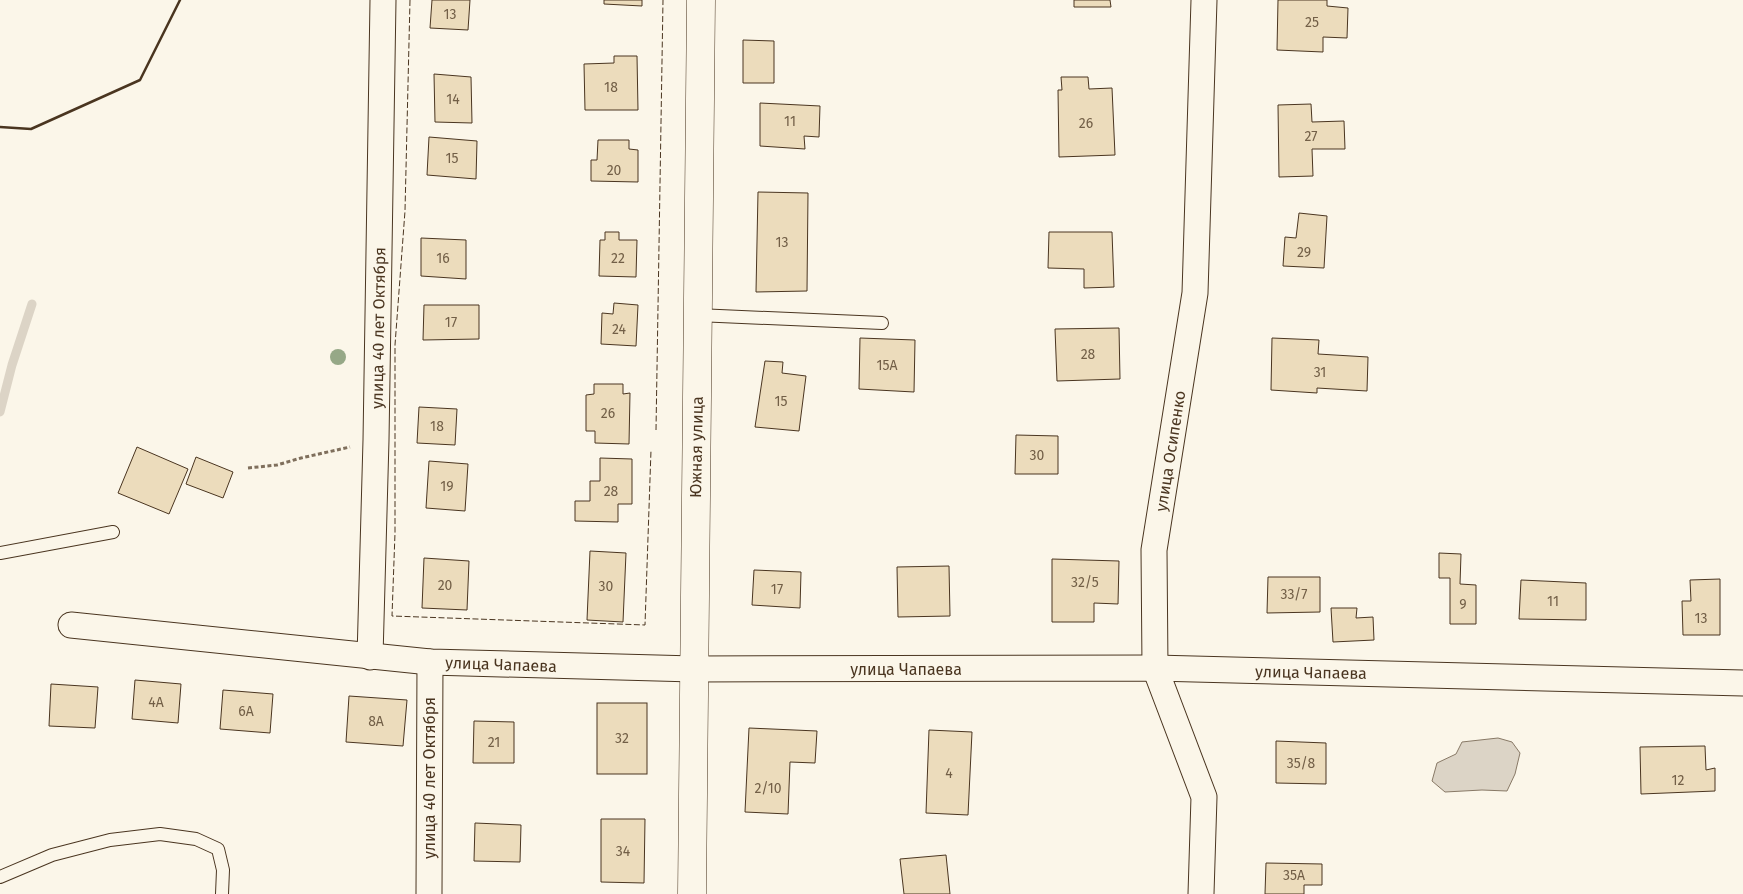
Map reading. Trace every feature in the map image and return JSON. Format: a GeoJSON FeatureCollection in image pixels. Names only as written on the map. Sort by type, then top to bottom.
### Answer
{"type":"FeatureCollection","features":[{"type":"Feature","properties":{"kind":"street","name":"улица 40 лет Октября"},"geometry":{"type":"LineString","coordinates":[[370,657],[376,440],[383,0]]}},
{"type":"Feature","properties":{"kind":"street","name":"Южная улица"},"geometry":{"type":"LineString","coordinates":[[692,894],[701,0]]}},
{"type":"Feature","properties":{"kind":"street","name":"улица Осипенко"},"geometry":{"type":"LineString","coordinates":[[1201,894],[1204,797],[1155,668],[1154,550],[1195,293],[1204,0]]}},
{"type":"Feature","properties":{"kind":"street","name":"улица Чапаева"},"geometry":{"type":"LineString","coordinates":[[71,626],[430,662],[694,669],[1155,668],[1743,683]]}},
{"type":"Feature","properties":{"kind":"street","name":"улица 40 лет Октября"},"geometry":{"type":"LineString","coordinates":[[428,894],[430,662]]}},
{"type":"Feature","properties":{"kind":"lane"},"geometry":{"type":"LineString","coordinates":[[697,315],[882,323]]}},
{"type":"Feature","properties":{"kind":"lane"},"geometry":{"type":"LineString","coordinates":[[0,553],[112,532]]}},
{"type":"Feature","properties":{"kind":"lane"},"geometry":{"type":"LineString","coordinates":[[0,877],[52,855],[110,840],[160,834],[196,840],[218,849],[223,870],[222,894]]}},
{"type":"Feature","properties":{"kind":"path"},"geometry":{"type":"LineString","coordinates":[[248,468],[277,465],[376,440]]}},
{"type":"Feature","properties":{"kind":"shaded area"},"geometry":{"type":"Polygon","coordinates":[[[1498,738],[1512,742],[1520,753],[1515,774],[1507,791],[1445,792],[1432,781],[1437,763],[1456,754],[1462,742],[1498,738]]]}},
{"type":"Feature","properties":{"kind":"building"},"geometry":{"type":"Polygon","coordinates":[[[432,0],[470,0],[468,30],[430,28],[432,0]]]}},
{"type":"Feature","properties":{"kind":"building"},"geometry":{"type":"Polygon","coordinates":[[[604,0],[642,0],[642,6],[604,4],[604,0]]]}},
{"type":"Feature","properties":{"kind":"building"},"geometry":{"type":"Polygon","coordinates":[[[1074,0],[1110,0],[1111,7],[1074,7],[1074,0]]]}},
{"type":"Feature","properties":{"kind":"building"},"geometry":{"type":"Polygon","coordinates":[[[1278,0],[1327,0],[1327,6],[1348,8],[1347,38],[1323,37],[1323,52],[1277,50],[1278,0]]]}},
{"type":"Feature","properties":{"kind":"building"},"geometry":{"type":"Polygon","coordinates":[[[743,40],[774,41],[774,83],[743,83],[743,40]]]}},
{"type":"Feature","properties":{"kind":"building"},"geometry":{"type":"Polygon","coordinates":[[[614,56],[637,56],[638,110],[585,110],[584,64],[614,63],[614,56]]]}},
{"type":"Feature","properties":{"kind":"building"},"geometry":{"type":"Polygon","coordinates":[[[434,74],[471,77],[472,123],[435,122],[434,74]]]}},
{"type":"Feature","properties":{"kind":"building"},"geometry":{"type":"Polygon","coordinates":[[[1061,77],[1088,77],[1089,89],[1112,88],[1115,155],[1059,157],[1058,90],[1062,90],[1061,77]]]}},
{"type":"Feature","properties":{"kind":"building"},"geometry":{"type":"Polygon","coordinates":[[[760,103],[820,106],[819,137],[804,136],[805,149],[760,146],[760,103]]]}},
{"type":"Feature","properties":{"kind":"building"},"geometry":{"type":"Polygon","coordinates":[[[1311,104],[1312,122],[1344,121],[1345,149],[1312,149],[1313,176],[1279,177],[1278,105],[1311,104]]]}},
{"type":"Feature","properties":{"kind":"building"},"geometry":{"type":"Polygon","coordinates":[[[429,137],[477,141],[476,179],[427,175],[429,137]]]}},
{"type":"Feature","properties":{"kind":"building"},"geometry":{"type":"Polygon","coordinates":[[[598,140],[629,140],[629,149],[638,150],[638,182],[591,181],[591,160],[597,160],[598,140]]]}},
{"type":"Feature","properties":{"kind":"building"},"geometry":{"type":"Polygon","coordinates":[[[758,192],[808,193],[807,291],[756,292],[758,192]]]}},
{"type":"Feature","properties":{"kind":"building"},"geometry":{"type":"Polygon","coordinates":[[[1299,213],[1327,216],[1324,268],[1283,266],[1285,237],[1296,238],[1299,213]]]}},
{"type":"Feature","properties":{"kind":"building"},"geometry":{"type":"Polygon","coordinates":[[[605,232],[619,232],[619,240],[637,240],[636,277],[599,276],[600,240],[605,240],[605,232]]]}},
{"type":"Feature","properties":{"kind":"building"},"geometry":{"type":"Polygon","coordinates":[[[1049,232],[1112,232],[1114,287],[1084,288],[1084,269],[1048,268],[1049,232]]]}},
{"type":"Feature","properties":{"kind":"building"},"geometry":{"type":"Polygon","coordinates":[[[421,238],[466,240],[466,279],[421,276],[421,238]]]}},
{"type":"Feature","properties":{"kind":"building"},"geometry":{"type":"Polygon","coordinates":[[[614,303],[638,305],[636,346],[601,344],[602,313],[613,314],[614,303]]]}},
{"type":"Feature","properties":{"kind":"building"},"geometry":{"type":"Polygon","coordinates":[[[424,305],[479,305],[479,339],[423,340],[424,305]]]}},
{"type":"Feature","properties":{"kind":"building"},"geometry":{"type":"Polygon","coordinates":[[[1119,328],[1120,379],[1057,381],[1055,329],[1119,328]]]}},
{"type":"Feature","properties":{"kind":"building"},"geometry":{"type":"Polygon","coordinates":[[[860,338],[915,340],[914,392],[859,389],[860,338]]]}},
{"type":"Feature","properties":{"kind":"building"},"geometry":{"type":"Polygon","coordinates":[[[1272,338],[1319,340],[1318,354],[1368,357],[1367,391],[1317,388],[1317,393],[1271,390],[1272,338]]]}},
{"type":"Feature","properties":{"kind":"building"},"geometry":{"type":"Polygon","coordinates":[[[765,361],[783,362],[782,373],[806,376],[799,431],[755,427],[765,361]]]}},
{"type":"Feature","properties":{"kind":"building"},"geometry":{"type":"Polygon","coordinates":[[[594,384],[623,384],[623,394],[630,393],[629,444],[595,443],[595,431],[586,431],[586,395],[594,394],[594,384]]]}},
{"type":"Feature","properties":{"kind":"building"},"geometry":{"type":"Polygon","coordinates":[[[419,407],[457,409],[455,445],[417,443],[419,407]]]}},
{"type":"Feature","properties":{"kind":"building"},"geometry":{"type":"Polygon","coordinates":[[[1016,435],[1058,436],[1058,474],[1015,474],[1016,435]]]}},
{"type":"Feature","properties":{"kind":"building"},"geometry":{"type":"Polygon","coordinates":[[[137,447],[188,469],[169,514],[118,493],[137,447]]]}},
{"type":"Feature","properties":{"kind":"building"},"geometry":{"type":"Polygon","coordinates":[[[196,457],[233,472],[223,498],[186,484],[196,457]]]}},
{"type":"Feature","properties":{"kind":"building"},"geometry":{"type":"Polygon","coordinates":[[[600,458],[632,459],[632,504],[618,504],[618,522],[575,521],[575,501],[590,501],[590,481],[600,481],[600,458]]]}},
{"type":"Feature","properties":{"kind":"building"},"geometry":{"type":"Polygon","coordinates":[[[429,461],[468,464],[465,511],[426,508],[429,461]]]}},
{"type":"Feature","properties":{"kind":"building"},"geometry":{"type":"Polygon","coordinates":[[[590,551],[626,553],[623,622],[587,620],[590,551]]]}},
{"type":"Feature","properties":{"kind":"building"},"geometry":{"type":"Polygon","coordinates":[[[1439,553],[1461,554],[1460,584],[1476,585],[1476,624],[1450,624],[1450,578],[1439,578],[1439,553]]]}},
{"type":"Feature","properties":{"kind":"building"},"geometry":{"type":"Polygon","coordinates":[[[424,558],[469,561],[467,610],[422,608],[424,558]]]}},
{"type":"Feature","properties":{"kind":"building"},"geometry":{"type":"Polygon","coordinates":[[[1052,559],[1119,561],[1118,604],[1094,603],[1094,622],[1052,622],[1052,559]]]}},
{"type":"Feature","properties":{"kind":"building"},"geometry":{"type":"Polygon","coordinates":[[[949,566],[950,616],[898,617],[897,567],[949,566]]]}},
{"type":"Feature","properties":{"kind":"building"},"geometry":{"type":"Polygon","coordinates":[[[754,570],[801,572],[800,608],[752,605],[754,570]]]}},
{"type":"Feature","properties":{"kind":"building"},"geometry":{"type":"Polygon","coordinates":[[[1268,577],[1320,577],[1320,612],[1267,613],[1268,577]]]}},
{"type":"Feature","properties":{"kind":"building"},"geometry":{"type":"Polygon","coordinates":[[[1720,579],[1720,635],[1683,635],[1682,601],[1691,601],[1690,580],[1720,579]]]}},
{"type":"Feature","properties":{"kind":"building"},"geometry":{"type":"Polygon","coordinates":[[[1521,580],[1586,583],[1586,620],[1519,619],[1521,580]]]}},
{"type":"Feature","properties":{"kind":"building"},"geometry":{"type":"Polygon","coordinates":[[[1331,608],[1357,608],[1356,618],[1373,617],[1374,640],[1333,642],[1331,608]]]}},
{"type":"Feature","properties":{"kind":"building"},"geometry":{"type":"Polygon","coordinates":[[[135,680],[181,684],[178,723],[132,719],[135,680]]]}},
{"type":"Feature","properties":{"kind":"building"},"geometry":{"type":"Polygon","coordinates":[[[51,684],[98,687],[95,728],[49,726],[51,684]]]}},
{"type":"Feature","properties":{"kind":"building"},"geometry":{"type":"Polygon","coordinates":[[[223,690],[273,694],[270,733],[220,729],[223,690]]]}},
{"type":"Feature","properties":{"kind":"building"},"geometry":{"type":"Polygon","coordinates":[[[349,696],[407,700],[403,746],[346,742],[349,696]]]}},
{"type":"Feature","properties":{"kind":"building"},"geometry":{"type":"Polygon","coordinates":[[[597,703],[647,703],[647,774],[597,774],[597,703]]]}},
{"type":"Feature","properties":{"kind":"building"},"geometry":{"type":"Polygon","coordinates":[[[474,721],[514,722],[514,763],[473,763],[474,721]]]}},
{"type":"Feature","properties":{"kind":"building"},"geometry":{"type":"Polygon","coordinates":[[[749,728],[817,731],[815,763],[790,762],[788,814],[745,812],[749,728]]]}},
{"type":"Feature","properties":{"kind":"building"},"geometry":{"type":"Polygon","coordinates":[[[929,730],[972,732],[968,815],[926,813],[929,730]]]}},
{"type":"Feature","properties":{"kind":"building"},"geometry":{"type":"Polygon","coordinates":[[[1276,741],[1326,743],[1326,784],[1276,783],[1276,741]]]}},
{"type":"Feature","properties":{"kind":"building"},"geometry":{"type":"Polygon","coordinates":[[[1705,746],[1706,770],[1715,768],[1715,791],[1641,794],[1640,747],[1705,746]]]}},
{"type":"Feature","properties":{"kind":"building"},"geometry":{"type":"Polygon","coordinates":[[[601,819],[645,819],[644,883],[601,882],[601,819]]]}},
{"type":"Feature","properties":{"kind":"building"},"geometry":{"type":"Polygon","coordinates":[[[475,823],[521,825],[520,862],[474,861],[475,823]]]}},
{"type":"Feature","properties":{"kind":"building"},"geometry":{"type":"Polygon","coordinates":[[[946,855],[950,894],[904,894],[900,859],[946,855]]]}},
{"type":"Feature","properties":{"kind":"building"},"geometry":{"type":"Polygon","coordinates":[[[1266,863],[1322,864],[1322,885],[1304,885],[1304,894],[1265,894],[1266,863]]]}},
{"type":"Feature","properties":{"kind":"waterway"},"geometry":{"type":"LineString","coordinates":[[0,412],[12,365],[32,304]]}},
{"type":"Feature","properties":{"kind":"fence"},"geometry":{"type":"LineString","coordinates":[[410,0],[405,211],[395,345],[395,533],[392,616],[645,625],[651,450]]}},
{"type":"Feature","properties":{"kind":"fence"},"geometry":{"type":"LineString","coordinates":[[656,430],[663,0]]}},
{"type":"Feature","properties":{"kind":"wall"},"geometry":{"type":"LineString","coordinates":[[0,127],[31,129],[140,80],[180,0]]}}]}
